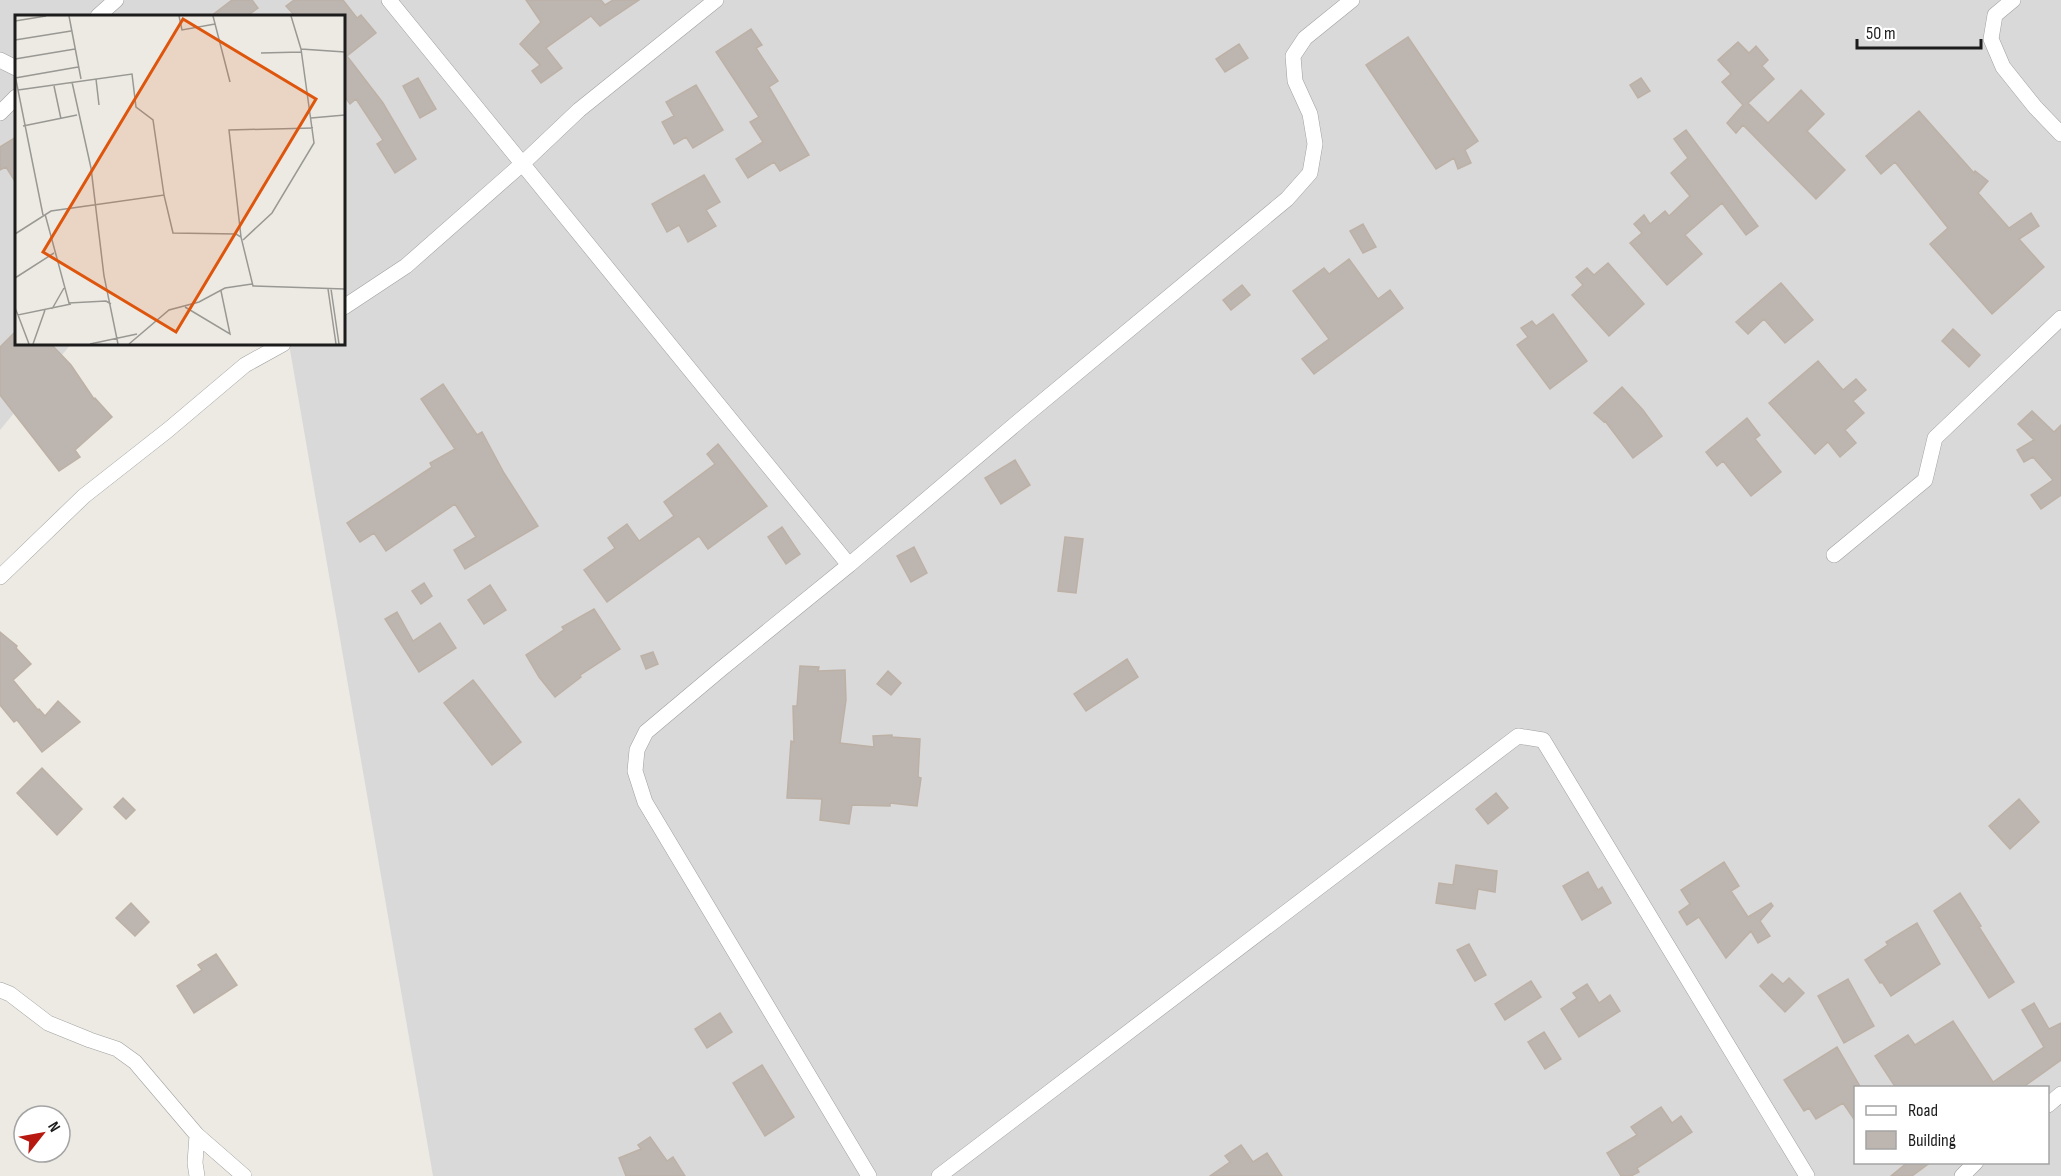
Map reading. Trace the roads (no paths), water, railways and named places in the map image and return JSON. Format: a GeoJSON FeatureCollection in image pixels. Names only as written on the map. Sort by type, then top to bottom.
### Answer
{"type":"FeatureCollection","features":[{"type":"Feature","properties":{"kind":"street"},"geometry":{"type":"LineString","coordinates":[[99,15],[116,0]]}},
{"type":"Feature","properties":{"kind":"street"},"geometry":{"type":"LineString","coordinates":[[389,0],[849,566]]}},
{"type":"Feature","properties":{"kind":"street"},"geometry":{"type":"LineString","coordinates":[[345,306],[406,266],[522,164],[579,110],[716,0]]}},
{"type":"Feature","properties":{"kind":"street"},"geometry":{"type":"LineString","coordinates":[[869,1176],[645,802],[635,771],[638,750],[646,732],[849,566],[1287,200],[1310,173],[1315,144],[1310,114],[1294,81],[1293,57],[1305,38],[1352,0]]}},
{"type":"Feature","properties":{"kind":"street"},"geometry":{"type":"LineString","coordinates":[[2013,0],[1995,15],[1991,39],[2003,67],[2035,107],[2061,134]]}},
{"type":"Feature","properties":{"kind":"street"},"geometry":{"type":"LineString","coordinates":[[0,60],[15,68]]}},
{"type":"Feature","properties":{"kind":"street"},"geometry":{"type":"LineString","coordinates":[[0,113],[15,98]]}},
{"type":"Feature","properties":{"kind":"street"},"geometry":{"type":"LineString","coordinates":[[1834,555],[1925,480],[1935,438],[2061,318]]}},
{"type":"Feature","properties":{"kind":"street"},"geometry":{"type":"LineString","coordinates":[[1,575],[84,496],[168,430],[245,365],[281,345]]}},
{"type":"Feature","properties":{"kind":"street"},"geometry":{"type":"LineString","coordinates":[[939,1176],[1518,736],[1543,740],[1807,1176]]}},
{"type":"Feature","properties":{"kind":"street"},"geometry":{"type":"LineString","coordinates":[[0,990],[9,994],[48,1023],[117,1048],[135,1062],[197,1136],[244,1176]]}},
{"type":"Feature","properties":{"kind":"street"},"geometry":{"type":"LineString","coordinates":[[2049,1104],[2061,1094]]}},
{"type":"Feature","properties":{"kind":"street"},"geometry":{"type":"LineString","coordinates":[[197,1136],[195,1163],[197,1176]]}},
{"type":"Feature","properties":{"kind":"street"},"geometry":{"type":"LineString","coordinates":[[1962,1176],[1974,1164]]}}]}
